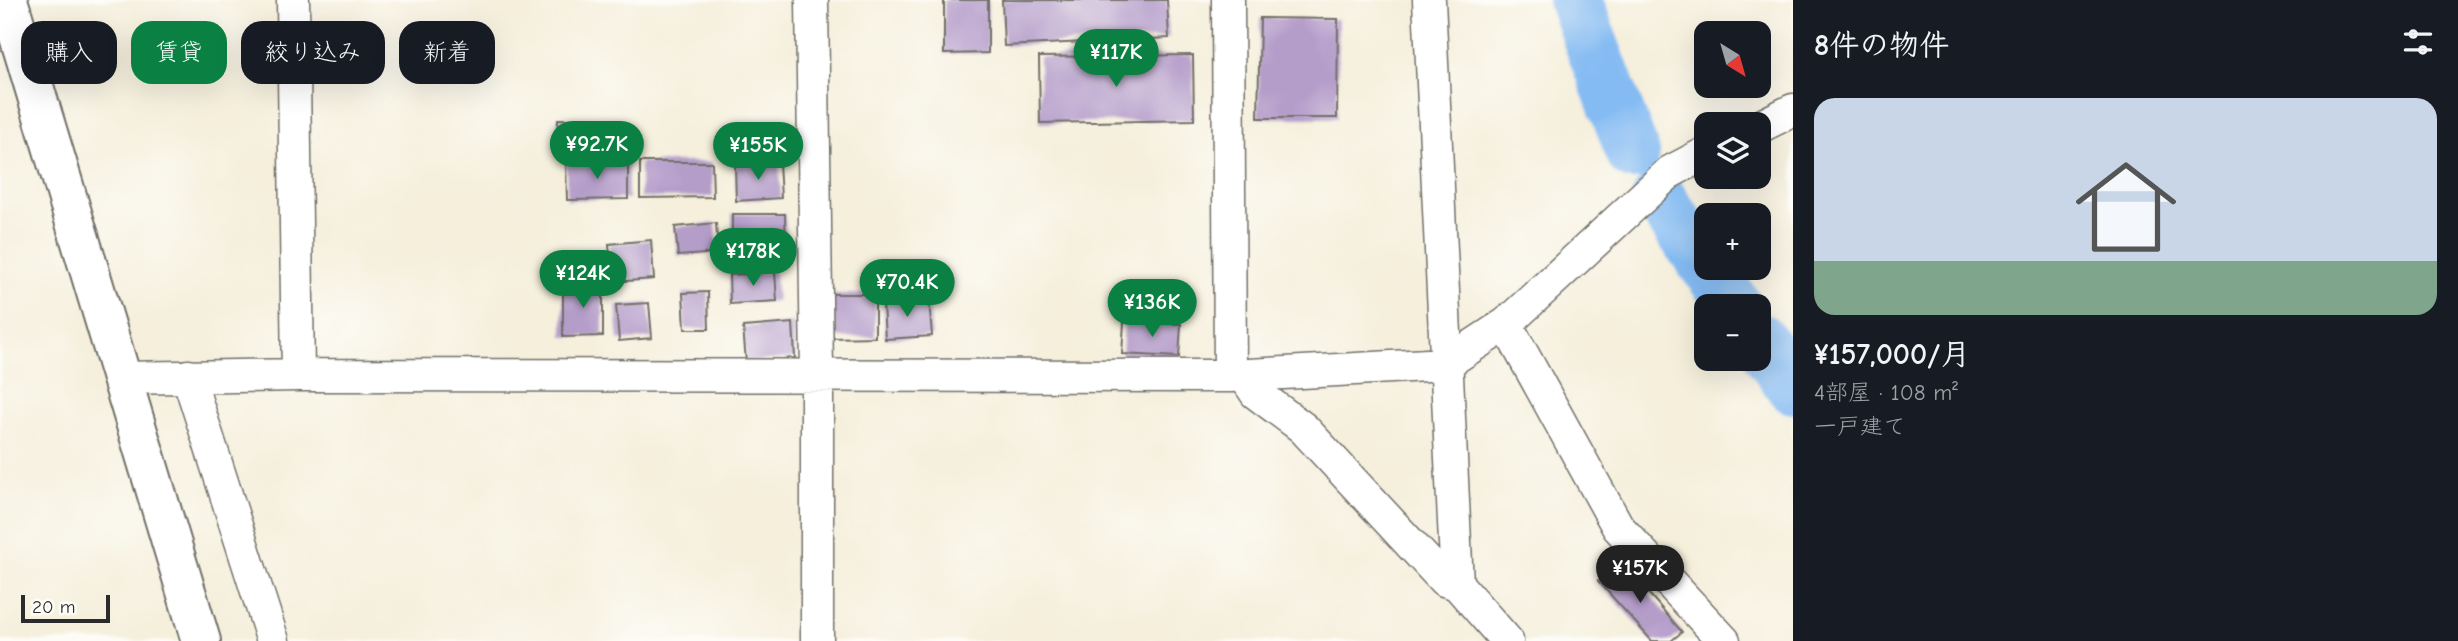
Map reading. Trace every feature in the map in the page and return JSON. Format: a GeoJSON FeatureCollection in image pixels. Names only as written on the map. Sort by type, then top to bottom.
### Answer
{"type":"FeatureCollection","features":[{"type":"Feature","properties":{"kind":"street"},"geometry":{"type":"LineString","coordinates":[[8,0],[201,641]]}},
{"type":"Feature","properties":{"kind":"street"},"geometry":{"type":"LineString","coordinates":[[293,0],[298,375]]}},
{"type":"Feature","properties":{"kind":"street"},"geometry":{"type":"LineString","coordinates":[[812,0],[817,641]]}},
{"type":"Feature","properties":{"kind":"street"},"geometry":{"type":"LineString","coordinates":[[1228,0],[1237,375],[1256,393],[1303,428],[1444,580],[1457,584],[1507,641]]}},
{"type":"Feature","properties":{"kind":"street"},"geometry":{"type":"LineString","coordinates":[[1429,0],[1457,584]]}},
{"type":"Feature","properties":{"kind":"street"},"geometry":{"type":"LineString","coordinates":[[1771,121],[1793,110]]}},
{"type":"Feature","properties":{"kind":"street"},"geometry":{"type":"LineString","coordinates":[[122,378],[298,375],[1237,375],[1445,364],[1506,324],[1670,172],[1694,159]]}},
{"type":"Feature","properties":{"kind":"street"},"geometry":{"type":"LineString","coordinates":[[1506,324],[1618,527],[1724,641]]}},
{"type":"Feature","properties":{"kind":"street"},"geometry":{"type":"LineString","coordinates":[[188,376],[273,641]]}},
{"type":"Feature","properties":{"kind":"building"},"geometry":{"type":"Polygon","coordinates":[[[944,0],[988,0],[988,53],[944,54],[944,0]]]}},
{"type":"Feature","properties":{"kind":"building"},"geometry":{"type":"Polygon","coordinates":[[[1002,0],[1167,0],[1169,38],[1004,46],[1002,0]]]}},
{"type":"Feature","properties":{"kind":"building"},"geometry":{"type":"Polygon","coordinates":[[[1260,18],[1338,19],[1337,118],[1258,118],[1260,18]]]}},
{"type":"Feature","properties":{"kind":"building"},"geometry":{"type":"Polygon","coordinates":[[[1193,55],[1194,120],[1040,123],[1039,57],[1193,55]]]}},
{"type":"Feature","properties":{"kind":"building"},"geometry":{"type":"Polygon","coordinates":[[[558,119],[586,120],[585,144],[557,144],[558,119]]]}},
{"type":"Feature","properties":{"kind":"building"},"geometry":{"type":"Polygon","coordinates":[[[640,162],[712,162],[713,197],[640,198],[640,162]]]}},
{"type":"Feature","properties":{"kind":"building"},"geometry":{"type":"Polygon","coordinates":[[[628,163],[628,199],[567,200],[566,164],[628,163]]]}},
{"type":"Feature","properties":{"kind":"building"},"geometry":{"type":"Polygon","coordinates":[[[779,163],[781,198],[736,201],[735,165],[779,163]]]}},
{"type":"Feature","properties":{"kind":"building"},"geometry":{"type":"Polygon","coordinates":[[[732,214],[785,214],[786,250],[732,251],[732,214]]]}},
{"type":"Feature","properties":{"kind":"building"},"geometry":{"type":"Polygon","coordinates":[[[716,223],[718,253],[678,256],[675,227],[716,223]]]}},
{"type":"Feature","properties":{"kind":"building"},"geometry":{"type":"Polygon","coordinates":[[[651,240],[654,279],[612,282],[609,244],[651,240]]]}},
{"type":"Feature","properties":{"kind":"building"},"geometry":{"type":"Polygon","coordinates":[[[775,272],[777,301],[730,304],[729,275],[775,272]]]}},
{"type":"Feature","properties":{"kind":"building"},"geometry":{"type":"Polygon","coordinates":[[[603,283],[603,336],[563,337],[563,284],[603,283]]]}},
{"type":"Feature","properties":{"kind":"building"},"geometry":{"type":"Polygon","coordinates":[[[708,292],[709,329],[685,329],[683,293],[708,292]]]}},
{"type":"Feature","properties":{"kind":"building"},"geometry":{"type":"Polygon","coordinates":[[[829,294],[875,294],[875,337],[830,338],[829,294]]]}},
{"type":"Feature","properties":{"kind":"building"},"geometry":{"type":"Polygon","coordinates":[[[929,299],[932,336],[885,339],[883,303],[929,299]]]}},
{"type":"Feature","properties":{"kind":"building"},"geometry":{"type":"Polygon","coordinates":[[[649,303],[652,338],[619,341],[616,305],[649,303]]]}},
{"type":"Feature","properties":{"kind":"building"},"geometry":{"type":"Polygon","coordinates":[[[1124,322],[1181,324],[1179,357],[1122,354],[1124,322]]]}},
{"type":"Feature","properties":{"kind":"building"},"geometry":{"type":"Polygon","coordinates":[[[793,323],[795,358],[746,362],[743,327],[793,323]]]}},
{"type":"Feature","properties":{"kind":"building"},"geometry":{"type":"Polygon","coordinates":[[[1623,564],[1682,632],[1671,641],[1652,641],[1598,581],[1623,564]]]}},
{"type":"Feature","properties":{"kind":"waterway"},"geometry":{"type":"LineString","coordinates":[[1575,0],[1633,153]]}},
{"type":"Feature","properties":{"kind":"waterway"},"geometry":{"type":"LineString","coordinates":[[1659,198],[1694,248]]}},
{"type":"Feature","properties":{"kind":"waterway"},"geometry":{"type":"LineString","coordinates":[[1717,280],[1726,294]]}},
{"type":"Feature","properties":{"kind":"waterway"},"geometry":{"type":"LineString","coordinates":[[1771,356],[1793,387]]}}]}
